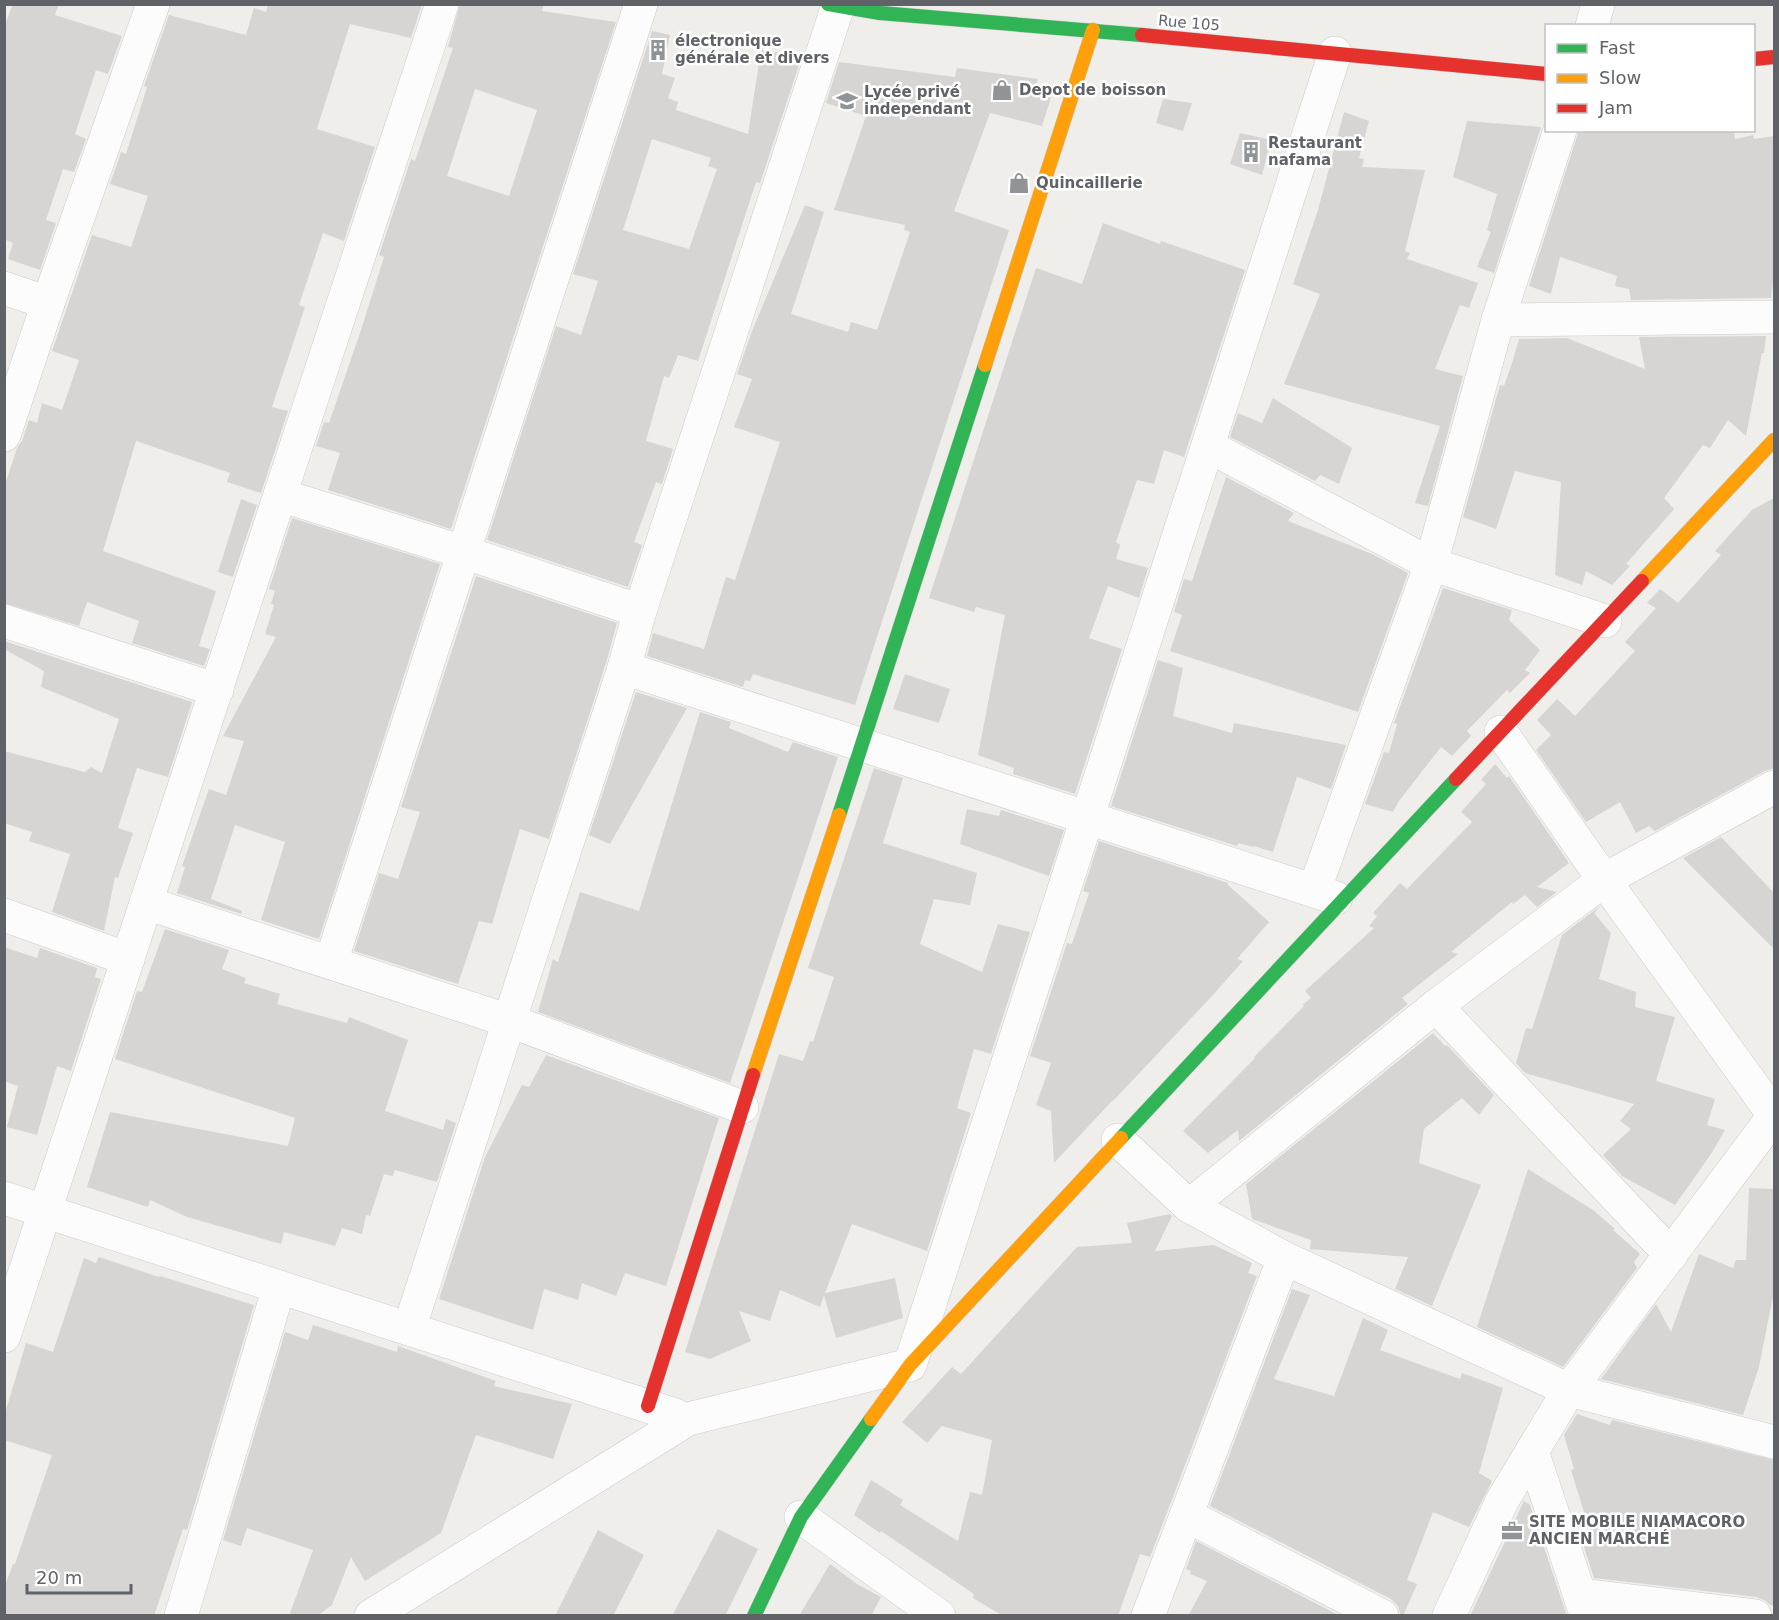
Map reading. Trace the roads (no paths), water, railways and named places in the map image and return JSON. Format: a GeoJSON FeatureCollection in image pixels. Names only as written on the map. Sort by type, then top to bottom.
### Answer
{"type":"FeatureCollection","features":[{"type":"Feature","properties":{"kind":"street"},"geometry":{"type":"LineString","coordinates":[[4,435],[153,4]]}},
{"type":"Feature","properties":{"kind":"street"},"geometry":{"type":"LineString","coordinates":[[4,1336],[442,4]]}},
{"type":"Feature","properties":{"kind":"street"},"geometry":{"type":"LineString","coordinates":[[331,962],[641,4]]}},
{"type":"Feature","properties":{"kind":"street"},"geometry":{"type":"LineString","coordinates":[[1593,24],[1598,4]]}},
{"type":"Feature","properties":{"kind":"street"},"geometry":{"type":"LineString","coordinates":[[410,1329],[624,668],[640,611],[833,5]]}},
{"type":"Feature","properties":{"kind":"street","name":"Rue 105"},"geometry":{"type":"LineString","coordinates":[[833,5],[1545,74]]}},
{"type":"Feature","properties":{"kind":"street"},"geometry":{"type":"LineString","coordinates":[[648,1406],[742,1107],[862,745],[1093,30]]}},
{"type":"Feature","properties":{"kind":"street"},"geometry":{"type":"LineString","coordinates":[[910,1365],[1335,53]]}},
{"type":"Feature","properties":{"kind":"street"},"geometry":{"type":"LineString","coordinates":[[1755,59],[1774,57]]}},
{"type":"Feature","properties":{"kind":"street"},"geometry":{"type":"LineString","coordinates":[[1328,896],[1431,564],[1498,320],[1559,132]]}},
{"type":"Feature","properties":{"kind":"street"},"geometry":{"type":"LineString","coordinates":[[4,288],[48,303]]}},
{"type":"Feature","properties":{"kind":"street"},"geometry":{"type":"LineString","coordinates":[[1498,320],[1774,317]]}},
{"type":"Feature","properties":{"kind":"street"},"geometry":{"type":"LineString","coordinates":[[754,1616],[801,1517],[910,1365],[1118,1140],[1328,896],[1502,732],[1774,440]]}},
{"type":"Feature","properties":{"kind":"street"},"geometry":{"type":"LineString","coordinates":[[1208,446],[1431,564],[1605,621]]}},
{"type":"Feature","properties":{"kind":"street"},"geometry":{"type":"LineString","coordinates":[[280,495],[463,552],[640,611]]}},
{"type":"Feature","properties":{"kind":"street"},"geometry":{"type":"LineString","coordinates":[[4,621],[217,690]]}},
{"type":"Feature","properties":{"kind":"street"},"geometry":{"type":"LineString","coordinates":[[624,668],[1328,896]]}},
{"type":"Feature","properties":{"kind":"street"},"geometry":{"type":"LineString","coordinates":[[1449,1616],[1502,1501],[1569,1390],[1774,1115],[1604,880],[1502,732]]}},
{"type":"Feature","properties":{"kind":"street"},"geometry":{"type":"LineString","coordinates":[[1189,1206],[1436,1006],[1604,880],[1774,787]]}},
{"type":"Feature","properties":{"kind":"street"},"geometry":{"type":"LineString","coordinates":[[146,903],[510,1021],[742,1107]]}},
{"type":"Feature","properties":{"kind":"street"},"geometry":{"type":"LineString","coordinates":[[4,915],[128,959]]}},
{"type":"Feature","properties":{"kind":"street"},"geometry":{"type":"LineString","coordinates":[[1436,1006],[1671,1255]]}},
{"type":"Feature","properties":{"kind":"street"},"geometry":{"type":"LineString","coordinates":[[1118,1140],[1189,1206],[1284,1258],[1569,1390],[1774,1442]]}},
{"type":"Feature","properties":{"kind":"street"},"geometry":{"type":"LineString","coordinates":[[4,1198],[688,1419]]}},
{"type":"Feature","properties":{"kind":"street"},"geometry":{"type":"LineString","coordinates":[[1148,1616],[1284,1258]]}},
{"type":"Feature","properties":{"kind":"street"},"geometry":{"type":"LineString","coordinates":[[181,1616],[279,1287]]}},
{"type":"Feature","properties":{"kind":"street"},"geometry":{"type":"LineString","coordinates":[[370,1616],[688,1419],[910,1365]]}},
{"type":"Feature","properties":{"kind":"street"},"geometry":{"type":"LineString","coordinates":[[1532,1451],[1583,1605],[1755,1616]]}},
{"type":"Feature","properties":{"kind":"street"},"geometry":{"type":"LineString","coordinates":[[1186,1515],[1382,1616]]}},
{"type":"Feature","properties":{"kind":"street"},"geometry":{"type":"LineString","coordinates":[[801,1517],[939,1616]]}},
{"type":"Feature","properties":{"kind":"place","name":"électronique générale et divers"},"geometry":{"type":"Point","coordinates":[658,50]}},
{"type":"Feature","properties":{"kind":"place","name":"Depot de boisson"},"geometry":{"type":"Point","coordinates":[1002,90]}},
{"type":"Feature","properties":{"kind":"place","name":"Lycée privé independant"},"geometry":{"type":"Point","coordinates":[847,101]}},
{"type":"Feature","properties":{"kind":"place","name":"Restaurant nafama"},"geometry":{"type":"Point","coordinates":[1251,152]}},
{"type":"Feature","properties":{"kind":"place","name":"Quincaillerie"},"geometry":{"type":"Point","coordinates":[1019,183]}},
{"type":"Feature","properties":{"kind":"place","name":"SITE MOBILE NIAMACORO ANCIEN MARCHÉ"},"geometry":{"type":"Point","coordinates":[1512,1531]}}]}
